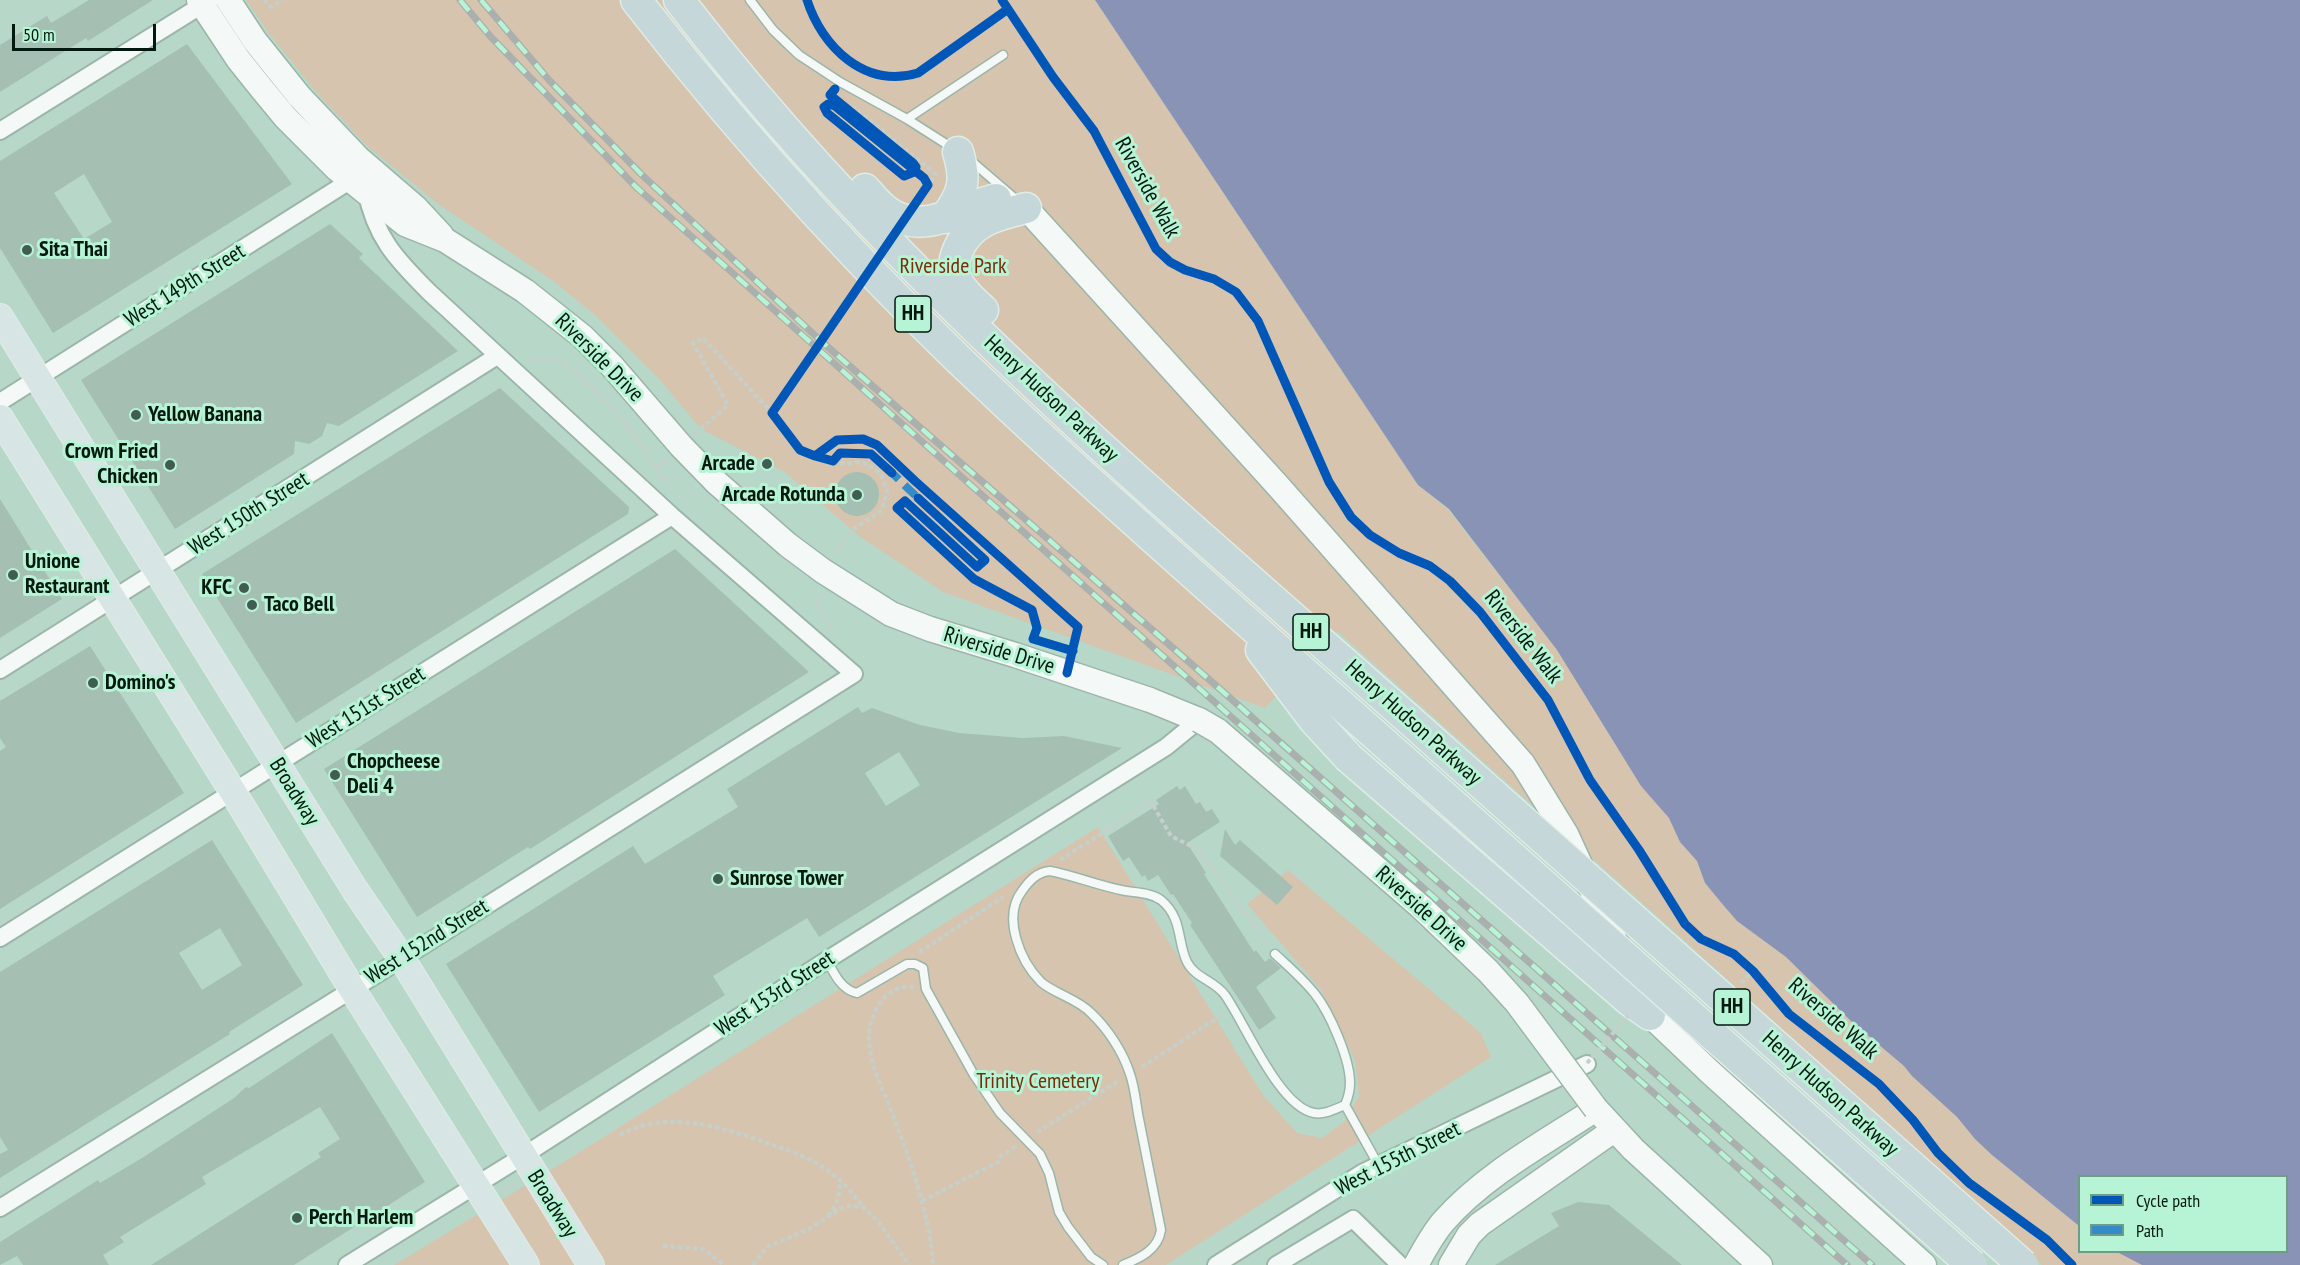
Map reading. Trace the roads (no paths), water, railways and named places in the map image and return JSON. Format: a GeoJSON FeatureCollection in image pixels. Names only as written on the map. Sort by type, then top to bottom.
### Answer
{"type":"FeatureCollection","features":[{"type":"Feature","properties":{"kind":"highway","name":"Henry Hudson Parkway"},"geometry":{"type":"LineString","coordinates":[[636,0],[709,92],[809,206],[909,310],[1010,408],[1972,1265]]}},
{"type":"Feature","properties":{"kind":"highway","name":"Henry Hudson Parkway"},"geometry":{"type":"LineString","coordinates":[[679,0],[783,126],[921,273],[1085,432],[2024,1265]]}},
{"type":"Feature","properties":{"kind":"highway"},"geometry":{"type":"LineString","coordinates":[[783,126],[847,170],[889,213],[919,222],[945,218],[994,199],[1003,198],[1012,199],[1026,208]]}},
{"type":"Feature","properties":{"kind":"highway"},"geometry":{"type":"LineString","coordinates":[[945,218],[956,204],[964,181],[964,169],[958,152]]}},
{"type":"Feature","properties":{"kind":"highway"},"geometry":{"type":"LineString","coordinates":[[1026,208],[993,216],[971,230],[957,252],[954,265],[956,277],[968,296],[1023,350],[1085,432]]}},
{"type":"Feature","properties":{"kind":"highway"},"geometry":{"type":"LineString","coordinates":[[1221,598],[1302,704],[1349,758],[1630,1001],[1639,1015]]}},
{"type":"Feature","properties":{"kind":"main road","name":"Riverside Drive"},"geometry":{"type":"LineString","coordinates":[[228,0],[255,41],[362,181]]}},
{"type":"Feature","properties":{"kind":"main road","name":"Riverside Drive"},"geometry":{"type":"LineString","coordinates":[[204,2],[238,59],[311,144],[362,181],[415,207],[445,240],[525,291],[583,337],[716,482],[788,545],[828,574],[891,614],[930,629],[1171,707],[1218,730],[1421,907],[1488,971],[1517,1003],[1614,1130],[1760,1265]]}},
{"type":"Feature","properties":{"kind":"main road"},"geometry":{"type":"LineString","coordinates":[[1026,208],[1280,487],[1524,764],[1548,784],[1580,827],[1665,1018],[1683,1046]]}},
{"type":"Feature","properties":{"kind":"main road","name":"Broadway"},"geometry":{"type":"LineString","coordinates":[[0,317],[355,890],[402,959],[591,1265]]}},
{"type":"Feature","properties":{"kind":"main road"},"geometry":{"type":"LineString","coordinates":[[0,418],[233,792],[352,989],[526,1265]]}},
{"type":"Feature","properties":{"kind":"main road"},"geometry":{"type":"LineString","coordinates":[[1524,764],[1566,834],[1639,1015],[1683,1046],[1924,1265]]}},
{"type":"Feature","properties":{"kind":"main road"},"geometry":{"type":"LineString","coordinates":[[1416,1265],[1429,1241],[1468,1196],[1596,1109]]}},
{"type":"Feature","properties":{"kind":"main road"},"geometry":{"type":"LineString","coordinates":[[1451,1265],[1469,1234],[1480,1224],[1614,1130]]}},
{"type":"Feature","properties":{"kind":"street"},"geometry":{"type":"LineString","coordinates":[[0,131],[204,2]]}},
{"type":"Feature","properties":{"kind":"street","name":"Riverside Drive"},"geometry":{"type":"LineString","coordinates":[[362,181],[373,220],[390,250],[415,278],[672,516],[854,675]]}},
{"type":"Feature","properties":{"kind":"street","name":"West 149th Street"},"geometry":{"type":"LineString","coordinates":[[0,402],[362,181]]}},
{"type":"Feature","properties":{"kind":"street","name":"West 150th Street"},"geometry":{"type":"LineString","coordinates":[[0,670],[497,356]]}},
{"type":"Feature","properties":{"kind":"street","name":"West 151st Street"},"geometry":{"type":"LineString","coordinates":[[0,938],[672,516]]}},
{"type":"Feature","properties":{"kind":"street","name":"West 152nd Street"},"geometry":{"type":"LineString","coordinates":[[0,1208],[854,675]]}},
{"type":"Feature","properties":{"kind":"street","name":"West 153rd Street"},"geometry":{"type":"LineString","coordinates":[[347,1265],[523,1156],[827,960],[1166,747],[1199,720]]}},
{"type":"Feature","properties":{"kind":"street","name":"West 155th Street"},"geometry":{"type":"LineString","coordinates":[[1216,1265],[1362,1173],[1587,1064]]}},
{"type":"Feature","properties":{"kind":"street","name":"West 155th Street"},"geometry":{"type":"LineString","coordinates":[[1276,1265],[1353,1219],[1400,1265]]}},
{"type":"Feature","properties":{"kind":"lane"},"geometry":{"type":"LineString","coordinates":[[750,0],[773,30],[799,55],[840,82],[907,119],[972,161],[1026,208]]}},
{"type":"Feature","properties":{"kind":"lane"},"geometry":{"type":"LineString","coordinates":[[907,119],[1003,55]]}},
{"type":"Feature","properties":{"kind":"lane"},"geometry":{"type":"LineString","coordinates":[[1123,1265],[1151,1250],[1159,1239],[1161,1230],[1130,1074],[1118,1048],[1090,1011],[1042,983],[1022,953],[1015,935],[1014,908],[1018,895],[1026,884],[1039,874],[1050,871],[1068,874],[1121,890],[1150,895],[1161,900],[1180,930],[1188,963],[1195,972],[1224,993],[1262,1060],[1293,1102],[1315,1113],[1324,1113],[1345,1106]]}},
{"type":"Feature","properties":{"kind":"lane"},"geometry":{"type":"LineString","coordinates":[[1275,954],[1307,984],[1325,1011],[1348,1064],[1350,1082],[1345,1106],[1379,1166]]}},
{"type":"Feature","properties":{"kind":"lane"},"geometry":{"type":"LineString","coordinates":[[827,960],[842,985],[856,993],[911,962],[923,968],[926,989],[988,1097],[1040,1154],[1045,1163],[1059,1212],[1091,1257],[1103,1265]]}},
{"type":"Feature","properties":{"kind":"water"},"geometry":{"type":"Polygon","coordinates":[[[1095,0],[2300,0],[2300,1265],[2142,1265],[2119,1253],[2288,1253],[2288,1175],[2078,1175],[2078,1225],[1992,1155],[1957,1117],[1904,1066],[1852,1022],[1786,957],[1737,921],[1705,883],[1697,861],[1680,842],[1669,818],[1641,786],[1557,650],[1449,509],[1418,485],[1095,0]]]}},
{"type":"Feature","properties":{"kind":"railway"},"geometry":{"type":"LineString","coordinates":[[460,0],[490,36],[636,187],[1847,1265]]}},
{"type":"Feature","properties":{"kind":"railway"},"geometry":{"type":"LineString","coordinates":[[481,0],[549,80],[641,174],[821,341],[1212,682],[1872,1265]]}},
{"type":"Feature","properties":{"kind":"place","name":"Sita Thai"},"geometry":{"type":"Point","coordinates":[27,250]}},
{"type":"Feature","properties":{"kind":"place","name":"Yellow Banana"},"geometry":{"type":"Point","coordinates":[136,415]}},
{"type":"Feature","properties":{"kind":"place","name":"Arcade"},"geometry":{"type":"Point","coordinates":[767,464]}},
{"type":"Feature","properties":{"kind":"place","name":"Crown Fried Chicken"},"geometry":{"type":"Point","coordinates":[170,465]}},
{"type":"Feature","properties":{"kind":"place","name":"Arcade Rotunda"},"geometry":{"type":"Point","coordinates":[857,495]}},
{"type":"Feature","properties":{"kind":"place","name":"Unione Restaurant"},"geometry":{"type":"Point","coordinates":[13,575]}},
{"type":"Feature","properties":{"kind":"place","name":"KFC"},"geometry":{"type":"Point","coordinates":[244,588]}},
{"type":"Feature","properties":{"kind":"place","name":"Taco Bell"},"geometry":{"type":"Point","coordinates":[252,605]}},
{"type":"Feature","properties":{"kind":"place","name":"Domino's"},"geometry":{"type":"Point","coordinates":[93,683]}},
{"type":"Feature","properties":{"kind":"place","name":"Chopcheese Deli 4"},"geometry":{"type":"Point","coordinates":[335,775]}},
{"type":"Feature","properties":{"kind":"place","name":"Sunrose Tower"},"geometry":{"type":"Point","coordinates":[718,879]}},
{"type":"Feature","properties":{"kind":"place","name":"Perch Harlem"},"geometry":{"type":"Point","coordinates":[297,1218]}},
{"type":"Feature","properties":{"kind":"park label","name":"Riverside Park"},"geometry":{"type":"Point","coordinates":[953,267]}},
{"type":"Feature","properties":{"kind":"park label","name":"Trinity Cemetery"},"geometry":{"type":"Point","coordinates":[1038,1082]}}]}
